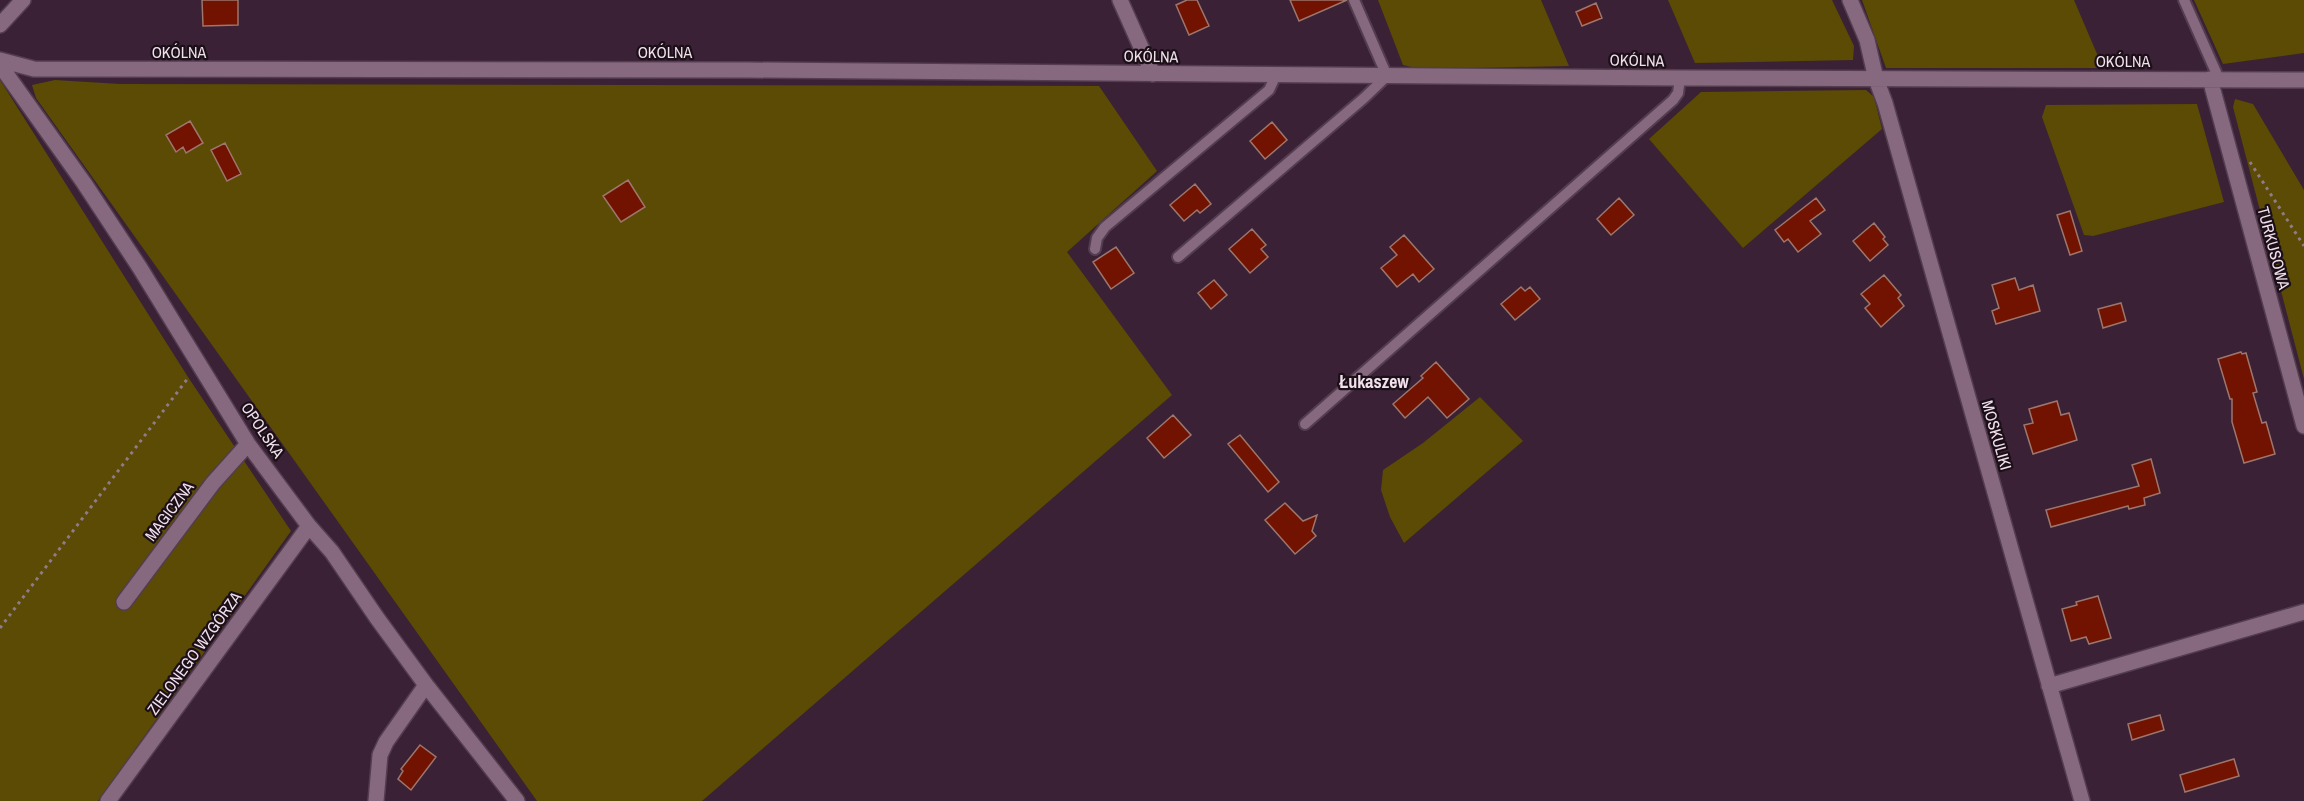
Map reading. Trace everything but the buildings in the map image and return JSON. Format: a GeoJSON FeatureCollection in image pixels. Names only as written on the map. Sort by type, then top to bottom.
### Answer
{"type":"FeatureCollection","features":[{"type":"Feature","properties":{"kind":"street"},"geometry":{"type":"LineString","coordinates":[[0,25],[23,0]]}},
{"type":"Feature","properties":{"kind":"street"},"geometry":{"type":"LineString","coordinates":[[1120,0],[1153,74]]}},
{"type":"Feature","properties":{"kind":"street","name":"MOSKULIKI"},"geometry":{"type":"LineString","coordinates":[[1850,0],[1867,40],[1876,79],[1885,103],[2082,801]]}},
{"type":"Feature","properties":{"kind":"street","name":"OKÓLNA"},"geometry":{"type":"LineString","coordinates":[[0,60],[34,69],[748,70],[1680,78],[2304,80]]}},
{"type":"Feature","properties":{"kind":"street","name":"OPOLSKA"},"geometry":{"type":"LineString","coordinates":[[0,65],[109,220],[248,444],[309,526],[332,552],[426,685],[517,801]]}},
{"type":"Feature","properties":{"kind":"street","name":"TURKUSOWA"},"geometry":{"type":"LineString","coordinates":[[2214,79],[2304,426]]}},
{"type":"Feature","properties":{"kind":"street","name":"MAGICZNA"},"geometry":{"type":"LineString","coordinates":[[124,602],[213,483],[248,444]]}},
{"type":"Feature","properties":{"kind":"street","name":"ZIELONEGO WZGÓRZA"},"geometry":{"type":"LineString","coordinates":[[108,801],[309,526]]}},
{"type":"Feature","properties":{"kind":"street"},"geometry":{"type":"LineString","coordinates":[[2049,686],[2304,612]]}},
{"type":"Feature","properties":{"kind":"street"},"geometry":{"type":"LineString","coordinates":[[376,801],[380,755],[386,742],[426,685]]}},
{"type":"Feature","properties":{"kind":"lane"},"geometry":{"type":"LineString","coordinates":[[1178,257],[1387,76],[1354,0]]}},
{"type":"Feature","properties":{"kind":"lane"},"geometry":{"type":"LineString","coordinates":[[2184,0],[2214,79]]}},
{"type":"Feature","properties":{"kind":"lane"},"geometry":{"type":"LineString","coordinates":[[1095,249],[1097,238],[1105,227],[1269,90],[1276,75]]}},
{"type":"Feature","properties":{"kind":"lane"},"geometry":{"type":"LineString","coordinates":[[1305,424],[1673,100],[1678,93],[1680,78]]}},
{"type":"Feature","properties":{"kind":"path"},"geometry":{"type":"LineString","coordinates":[[2247,158],[2304,246]]}},
{"type":"Feature","properties":{"kind":"path"},"geometry":{"type":"LineString","coordinates":[[0,628],[188,377],[202,369]]}},
{"type":"Feature","properties":{"kind":"shaded area"},"geometry":{"type":"Polygon","coordinates":[[[1378,0],[1541,0],[1569,66],[1420,69],[1403,65],[1378,0]]]}},
{"type":"Feature","properties":{"kind":"shaded area"},"geometry":{"type":"Polygon","coordinates":[[[1668,0],[1832,0],[1854,46],[1853,60],[1695,63],[1668,0]]]}},
{"type":"Feature","properties":{"kind":"shaded area"},"geometry":{"type":"Polygon","coordinates":[[[1862,0],[2074,0],[2103,68],[1886,68],[1862,0]]]}},
{"type":"Feature","properties":{"kind":"shaded area"},"geometry":{"type":"Polygon","coordinates":[[[2194,0],[2304,0],[2304,53],[2223,64],[2194,0]]]}},
{"type":"Feature","properties":{"kind":"shaded area"},"geometry":{"type":"Polygon","coordinates":[[[0,80],[188,377],[291,531],[98,801],[0,801],[0,80]]]}},
{"type":"Feature","properties":{"kind":"shaded area"},"geometry":{"type":"Polygon","coordinates":[[[55,80],[120,84],[1099,86],[1157,171],[1067,252],[1172,395],[702,801],[537,801],[36,98],[32,85],[55,80]]]}},
{"type":"Feature","properties":{"kind":"shaded area"},"geometry":{"type":"Polygon","coordinates":[[[1866,90],[1874,97],[1882,129],[1743,248],[1649,139],[1701,92],[1866,90]]]}},
{"type":"Feature","properties":{"kind":"shaded area"},"geometry":{"type":"Polygon","coordinates":[[[2235,99],[2253,104],[2304,190],[2304,379],[2233,107],[2235,99]]]}},
{"type":"Feature","properties":{"kind":"shaded area"},"geometry":{"type":"Polygon","coordinates":[[[2197,104],[2224,202],[2093,236],[2084,235],[2042,117],[2046,105],[2197,104]]]}},
{"type":"Feature","properties":{"kind":"shaded area"},"geometry":{"type":"Polygon","coordinates":[[[1480,397],[1523,441],[1404,543],[1390,517],[1381,490],[1383,470],[1423,443],[1480,397]]]}},
{"type":"Feature","properties":{"kind":"district","name":"Łukaszew"},"geometry":{"type":"Point","coordinates":[1374,381]}}]}
